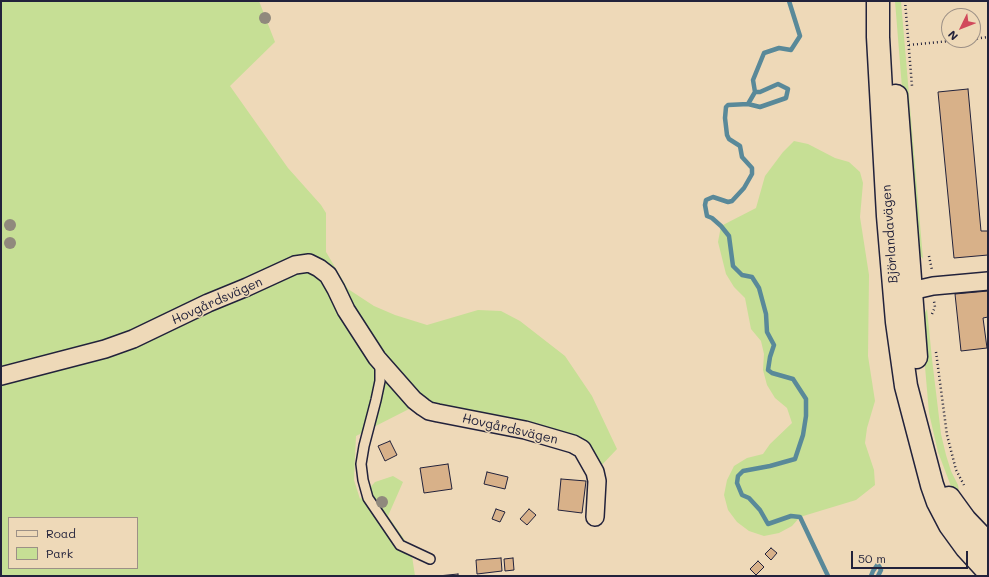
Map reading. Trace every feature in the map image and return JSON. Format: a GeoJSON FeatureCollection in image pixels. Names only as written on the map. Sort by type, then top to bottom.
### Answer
{"type":"FeatureCollection","features":[{"type":"Feature","properties":{"kind":"street","name":"Björlandavägen"},"geometry":{"type":"LineString","coordinates":[[878,1],[878,38],[888,216],[915,353],[927,465],[938,502],[950,525],[966,547],[988,571]]}},
{"type":"Feature","properties":{"kind":"street","name":"Björlandavägen"},"geometry":{"type":"LineString","coordinates":[[888,1],[903,292]]}},
{"type":"Feature","properties":{"kind":"street","name":"Hovgårdsvägen"},"geometry":{"type":"LineString","coordinates":[[1,376],[105,349],[133,339],[208,303],[295,265],[309,263],[319,268],[328,276],[360,334],[383,366],[414,400],[429,411],[525,430],[573,444],[582,449],[589,459],[596,476],[595,517]]}},
{"type":"Feature","properties":{"kind":"street"},"geometry":{"type":"LineString","coordinates":[[903,292],[933,286],[988,281]]}},
{"type":"Feature","properties":{"kind":"street","name":"Björlandavägen"},"geometry":{"type":"LineString","coordinates":[[927,465],[965,520],[988,544]]}},
{"type":"Feature","properties":{"kind":"lane"},"geometry":{"type":"LineString","coordinates":[[383,366],[380,369],[380,381],[364,446],[361,464],[363,480],[368,498],[400,544],[430,559]]}},
{"type":"Feature","properties":{"kind":"path"},"geometry":{"type":"LineString","coordinates":[[905,1],[913,92]]}},
{"type":"Feature","properties":{"kind":"path"},"geometry":{"type":"LineString","coordinates":[[909,45],[941,42]]}},
{"type":"Feature","properties":{"kind":"path"},"geometry":{"type":"LineString","coordinates":[[928,253],[932,267],[935,307],[932,314],[933,321]]}},
{"type":"Feature","properties":{"kind":"path"},"geometry":{"type":"LineString","coordinates":[[936,351],[947,435],[956,470],[966,490]]}},
{"type":"Feature","properties":{"kind":"green space"},"geometry":{"type":"Polygon","coordinates":[[[1,1],[259,1],[275,42],[230,86],[288,168],[321,205],[326,213],[326,252],[348,289],[374,306],[395,315],[427,325],[478,310],[501,311],[520,321],[565,356],[592,396],[617,449],[599,468],[579,440],[537,424],[480,418],[440,408],[411,408],[356,436],[354,480],[360,499],[375,482],[393,476],[403,482],[388,516],[411,549],[415,576],[1,576],[1,1]]]}},
{"type":"Feature","properties":{"kind":"green space"},"geometry":{"type":"Polygon","coordinates":[[[895,1],[901,1],[923,259],[915,249],[895,1]]]}},
{"type":"Feature","properties":{"kind":"green space"},"geometry":{"type":"Polygon","coordinates":[[[794,141],[808,144],[835,158],[849,162],[860,172],[863,183],[860,217],[869,275],[868,356],[875,401],[867,428],[865,443],[874,470],[875,485],[856,500],[800,517],[792,526],[779,533],[764,536],[749,531],[737,522],[728,510],[724,495],[727,480],[734,466],[747,458],[763,454],[770,444],[792,423],[787,408],[775,398],[767,385],[763,370],[764,354],[761,341],[751,329],[745,298],[734,287],[726,274],[718,242],[721,226],[756,208],[765,176],[783,152],[794,141]]]}},
{"type":"Feature","properties":{"kind":"green space"},"geometry":{"type":"Polygon","coordinates":[[[927,309],[941,434],[951,471],[958,485],[958,499],[952,489],[938,452],[929,413],[921,320],[927,309]]]}},
{"type":"Feature","properties":{"kind":"building"},"geometry":{"type":"Polygon","coordinates":[[[968,89],[981,231],[988,231],[988,255],[954,258],[938,92],[968,89]]]}},
{"type":"Feature","properties":{"kind":"building"},"geometry":{"type":"Polygon","coordinates":[[[988,291],[988,317],[983,318],[987,348],[961,351],[955,294],[988,291]]]}},
{"type":"Feature","properties":{"kind":"building"},"geometry":{"type":"Polygon","coordinates":[[[390,441],[397,455],[385,461],[378,446],[390,441]]]}},
{"type":"Feature","properties":{"kind":"building"},"geometry":{"type":"Polygon","coordinates":[[[448,464],[452,489],[424,493],[420,468],[448,464]]]}},
{"type":"Feature","properties":{"kind":"building"},"geometry":{"type":"Polygon","coordinates":[[[487,472],[508,477],[505,489],[484,484],[487,472]]]}},
{"type":"Feature","properties":{"kind":"building"},"geometry":{"type":"Polygon","coordinates":[[[561,479],[586,481],[582,513],[558,510],[561,479]]]}},
{"type":"Feature","properties":{"kind":"building"},"geometry":{"type":"Polygon","coordinates":[[[496,509],[505,512],[500,522],[492,519],[496,509]]]}},
{"type":"Feature","properties":{"kind":"building"},"geometry":{"type":"Polygon","coordinates":[[[529,509],[536,515],[527,525],[520,519],[529,509]]]}},
{"type":"Feature","properties":{"kind":"building"},"geometry":{"type":"Polygon","coordinates":[[[771,548],[777,553],[771,560],[765,554],[771,548]]]}},
{"type":"Feature","properties":{"kind":"building"},"geometry":{"type":"Polygon","coordinates":[[[501,558],[502,571],[477,574],[476,560],[501,558]]]}},
{"type":"Feature","properties":{"kind":"building"},"geometry":{"type":"Polygon","coordinates":[[[513,558],[514,570],[505,571],[504,559],[513,558]]]}},
{"type":"Feature","properties":{"kind":"building"},"geometry":{"type":"Polygon","coordinates":[[[758,561],[764,567],[756,575],[750,569],[758,561]]]}},
{"type":"Feature","properties":{"kind":"building"},"geometry":{"type":"Polygon","coordinates":[[[458,574],[458,576],[438,576],[458,574]]]}},
{"type":"Feature","properties":{"kind":"waterway"},"geometry":{"type":"LineString","coordinates":[[789,1],[800,36],[791,50],[779,48],[764,53],[753,80],[755,92],[760,92],[778,84],[788,89],[786,98],[760,107],[748,104],[728,105],[726,107],[725,118],[727,135],[729,139],[740,146],[742,157],[752,168],[752,174],[744,188],[732,201],[728,202],[713,197],[706,200],[705,205],[707,216],[712,218],[721,226],[729,236],[733,266],[742,275],[752,277],[759,288],[766,314],[767,332],[774,345],[768,370],[772,373],[793,379],[806,399],[806,416],[803,435],[795,459],[743,471],[738,476],[737,483],[742,495],[749,498],[760,510],[768,524],[791,516],[800,517],[828,576]]}},
{"type":"Feature","properties":{"kind":"waterway"},"geometry":{"type":"LineString","coordinates":[[748,104],[755,92]]}},
{"type":"Feature","properties":{"kind":"waterway"},"geometry":{"type":"LineString","coordinates":[[871,576],[878,564],[881,570],[878,576]]}}]}
